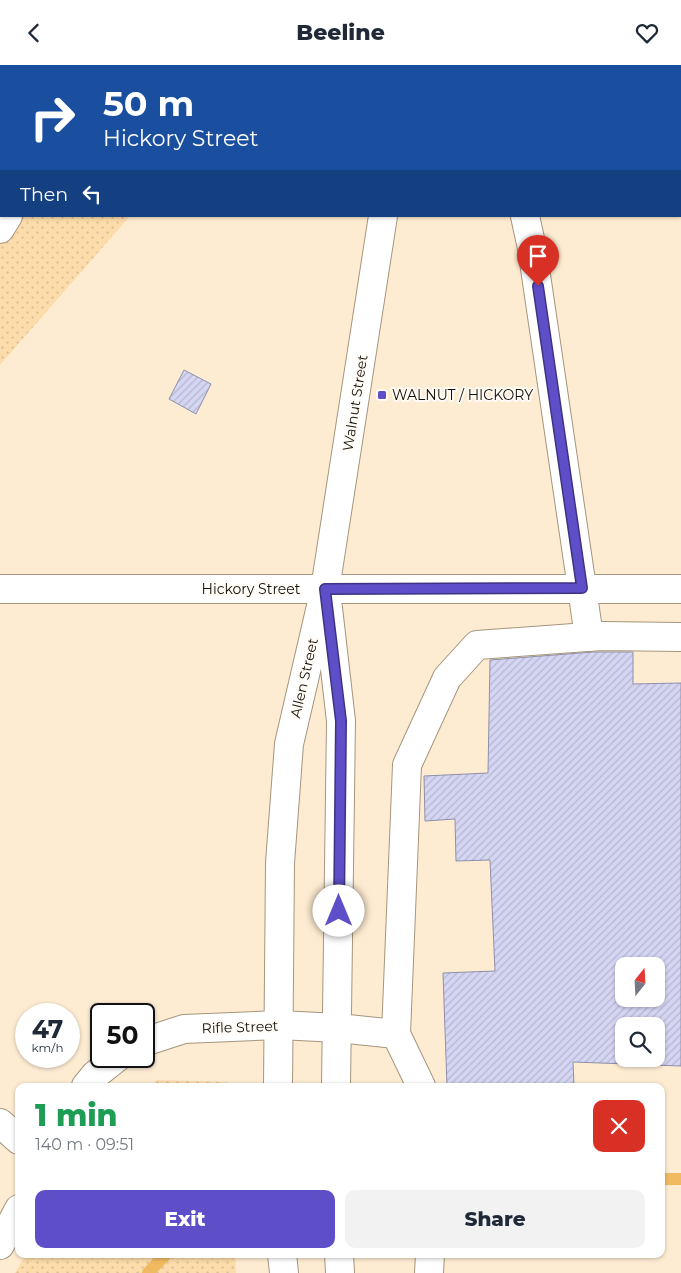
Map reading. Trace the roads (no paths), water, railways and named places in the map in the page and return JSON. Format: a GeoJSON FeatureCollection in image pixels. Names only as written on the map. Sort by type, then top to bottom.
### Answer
{"type":"FeatureCollection","features":[{"type":"Feature","properties":{"kind":"main road"},"geometry":{"type":"LineString","coordinates":[[0,229],[7,217]]}},
{"type":"Feature","properties":{"kind":"main road","name":"Walnut Street"},"geometry":{"type":"LineString","coordinates":[[325,589],[383,217]]}},
{"type":"Feature","properties":{"kind":"main road"},"geometry":{"type":"LineString","coordinates":[[525,217],[532,248],[589,637]]}},
{"type":"Feature","properties":{"kind":"main road","name":"Hickory Street"},"geometry":{"type":"LineString","coordinates":[[0,589],[681,589]]}},
{"type":"Feature","properties":{"kind":"main road","name":"Allen Street"},"geometry":{"type":"LineString","coordinates":[[278,1083],[280,863],[289,744],[325,589]]}},
{"type":"Feature","properties":{"kind":"main road","name":"Allen Street"},"geometry":{"type":"LineString","coordinates":[[325,589],[341,721],[336,1083]]}},
{"type":"Feature","properties":{"kind":"main road"},"geometry":{"type":"LineString","coordinates":[[420,1083],[396,1034],[407,765],[447,678],[477,645],[589,637],[681,637]]}},
{"type":"Feature","properties":{"kind":"main road","name":"Rifle Street"},"geometry":{"type":"LineString","coordinates":[[155,1038],[184,1029],[280,1025],[396,1034]]}},
{"type":"Feature","properties":{"kind":"main road"},"geometry":{"type":"LineString","coordinates":[[88,1083],[104,1068]]}},
{"type":"Feature","properties":{"kind":"main road"},"geometry":{"type":"LineString","coordinates":[[0,1123],[15,1136]]}},
{"type":"Feature","properties":{"kind":"main road"},"geometry":{"type":"LineString","coordinates":[[0,1245],[10,1216]]}},
{"type":"Feature","properties":{"kind":"main road"},"geometry":{"type":"LineString","coordinates":[[282,1258],[284,1273]]}},
{"type":"Feature","properties":{"kind":"main road"},"geometry":{"type":"LineString","coordinates":[[339,1258],[340,1273]]}},
{"type":"Feature","properties":{"kind":"main road"},"geometry":{"type":"LineString","coordinates":[[430,1258],[430,1273]]}},
{"type":"Feature","properties":{"kind":"waterway"},"geometry":{"type":"LineString","coordinates":[[665,1179],[681,1179]]}},
{"type":"Feature","properties":{"kind":"waterway"},"geometry":{"type":"LineString","coordinates":[[148,1273],[162,1258]]}},
{"type":"Feature","properties":{"kind":"place","name":"WALNUT / HICKORY"},"geometry":{"type":"Point","coordinates":[382,395]}}]}
